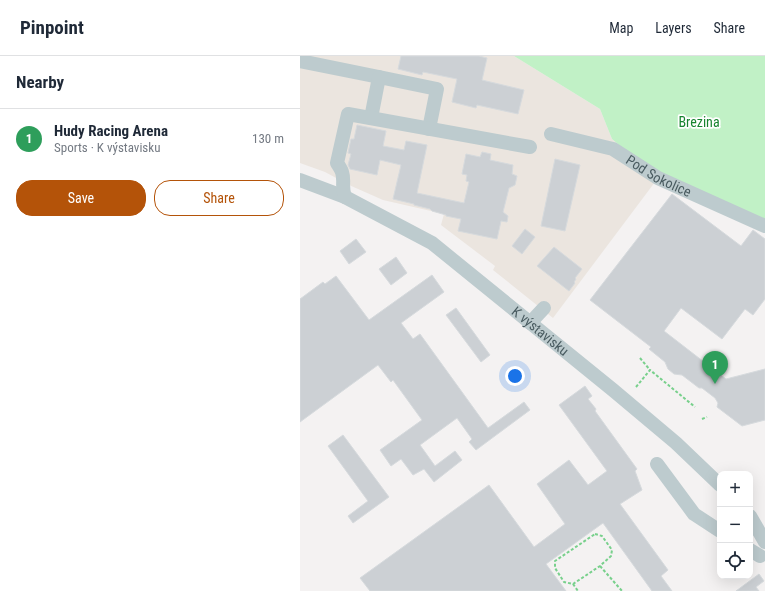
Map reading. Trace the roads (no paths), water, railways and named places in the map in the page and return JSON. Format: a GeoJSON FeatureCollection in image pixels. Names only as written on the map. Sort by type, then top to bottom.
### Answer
{"type":"FeatureCollection","features":[{"type":"Feature","properties":{"kind":"street"},"geometry":{"type":"LineString","coordinates":[[300,62],[437,89],[429,128]]}},
{"type":"Feature","properties":{"kind":"street"},"geometry":{"type":"LineString","coordinates":[[371,118],[379,77]]}},
{"type":"Feature","properties":{"kind":"street"},"geometry":{"type":"LineString","coordinates":[[345,197],[342,186],[342,172],[337,163],[348,114],[530,148]]}},
{"type":"Feature","properties":{"kind":"street","name":"Pod Sokolice"},"geometry":{"type":"LineString","coordinates":[[551,134],[612,149],[658,178],[765,226]]}},
{"type":"Feature","properties":{"kind":"street","name":"K výstavisku"},"geometry":{"type":"LineString","coordinates":[[300,180],[345,197],[432,244],[664,432],[717,482]]}},
{"type":"Feature","properties":{"kind":"street"},"geometry":{"type":"LineString","coordinates":[[530,323],[544,308]]}},
{"type":"Feature","properties":{"kind":"street"},"geometry":{"type":"LineString","coordinates":[[657,464],[694,514],[717,529]]}},
{"type":"Feature","properties":{"kind":"street"},"geometry":{"type":"LineString","coordinates":[[753,521],[765,542]]}},
{"type":"Feature","properties":{"kind":"place","name":"Hudy Racing Arena"},"geometry":{"type":"Point","coordinates":[715,384]}},
{"type":"Feature","properties":{"kind":"park label","name":"Brezina"},"geometry":{"type":"Point","coordinates":[699,122]}}]}
